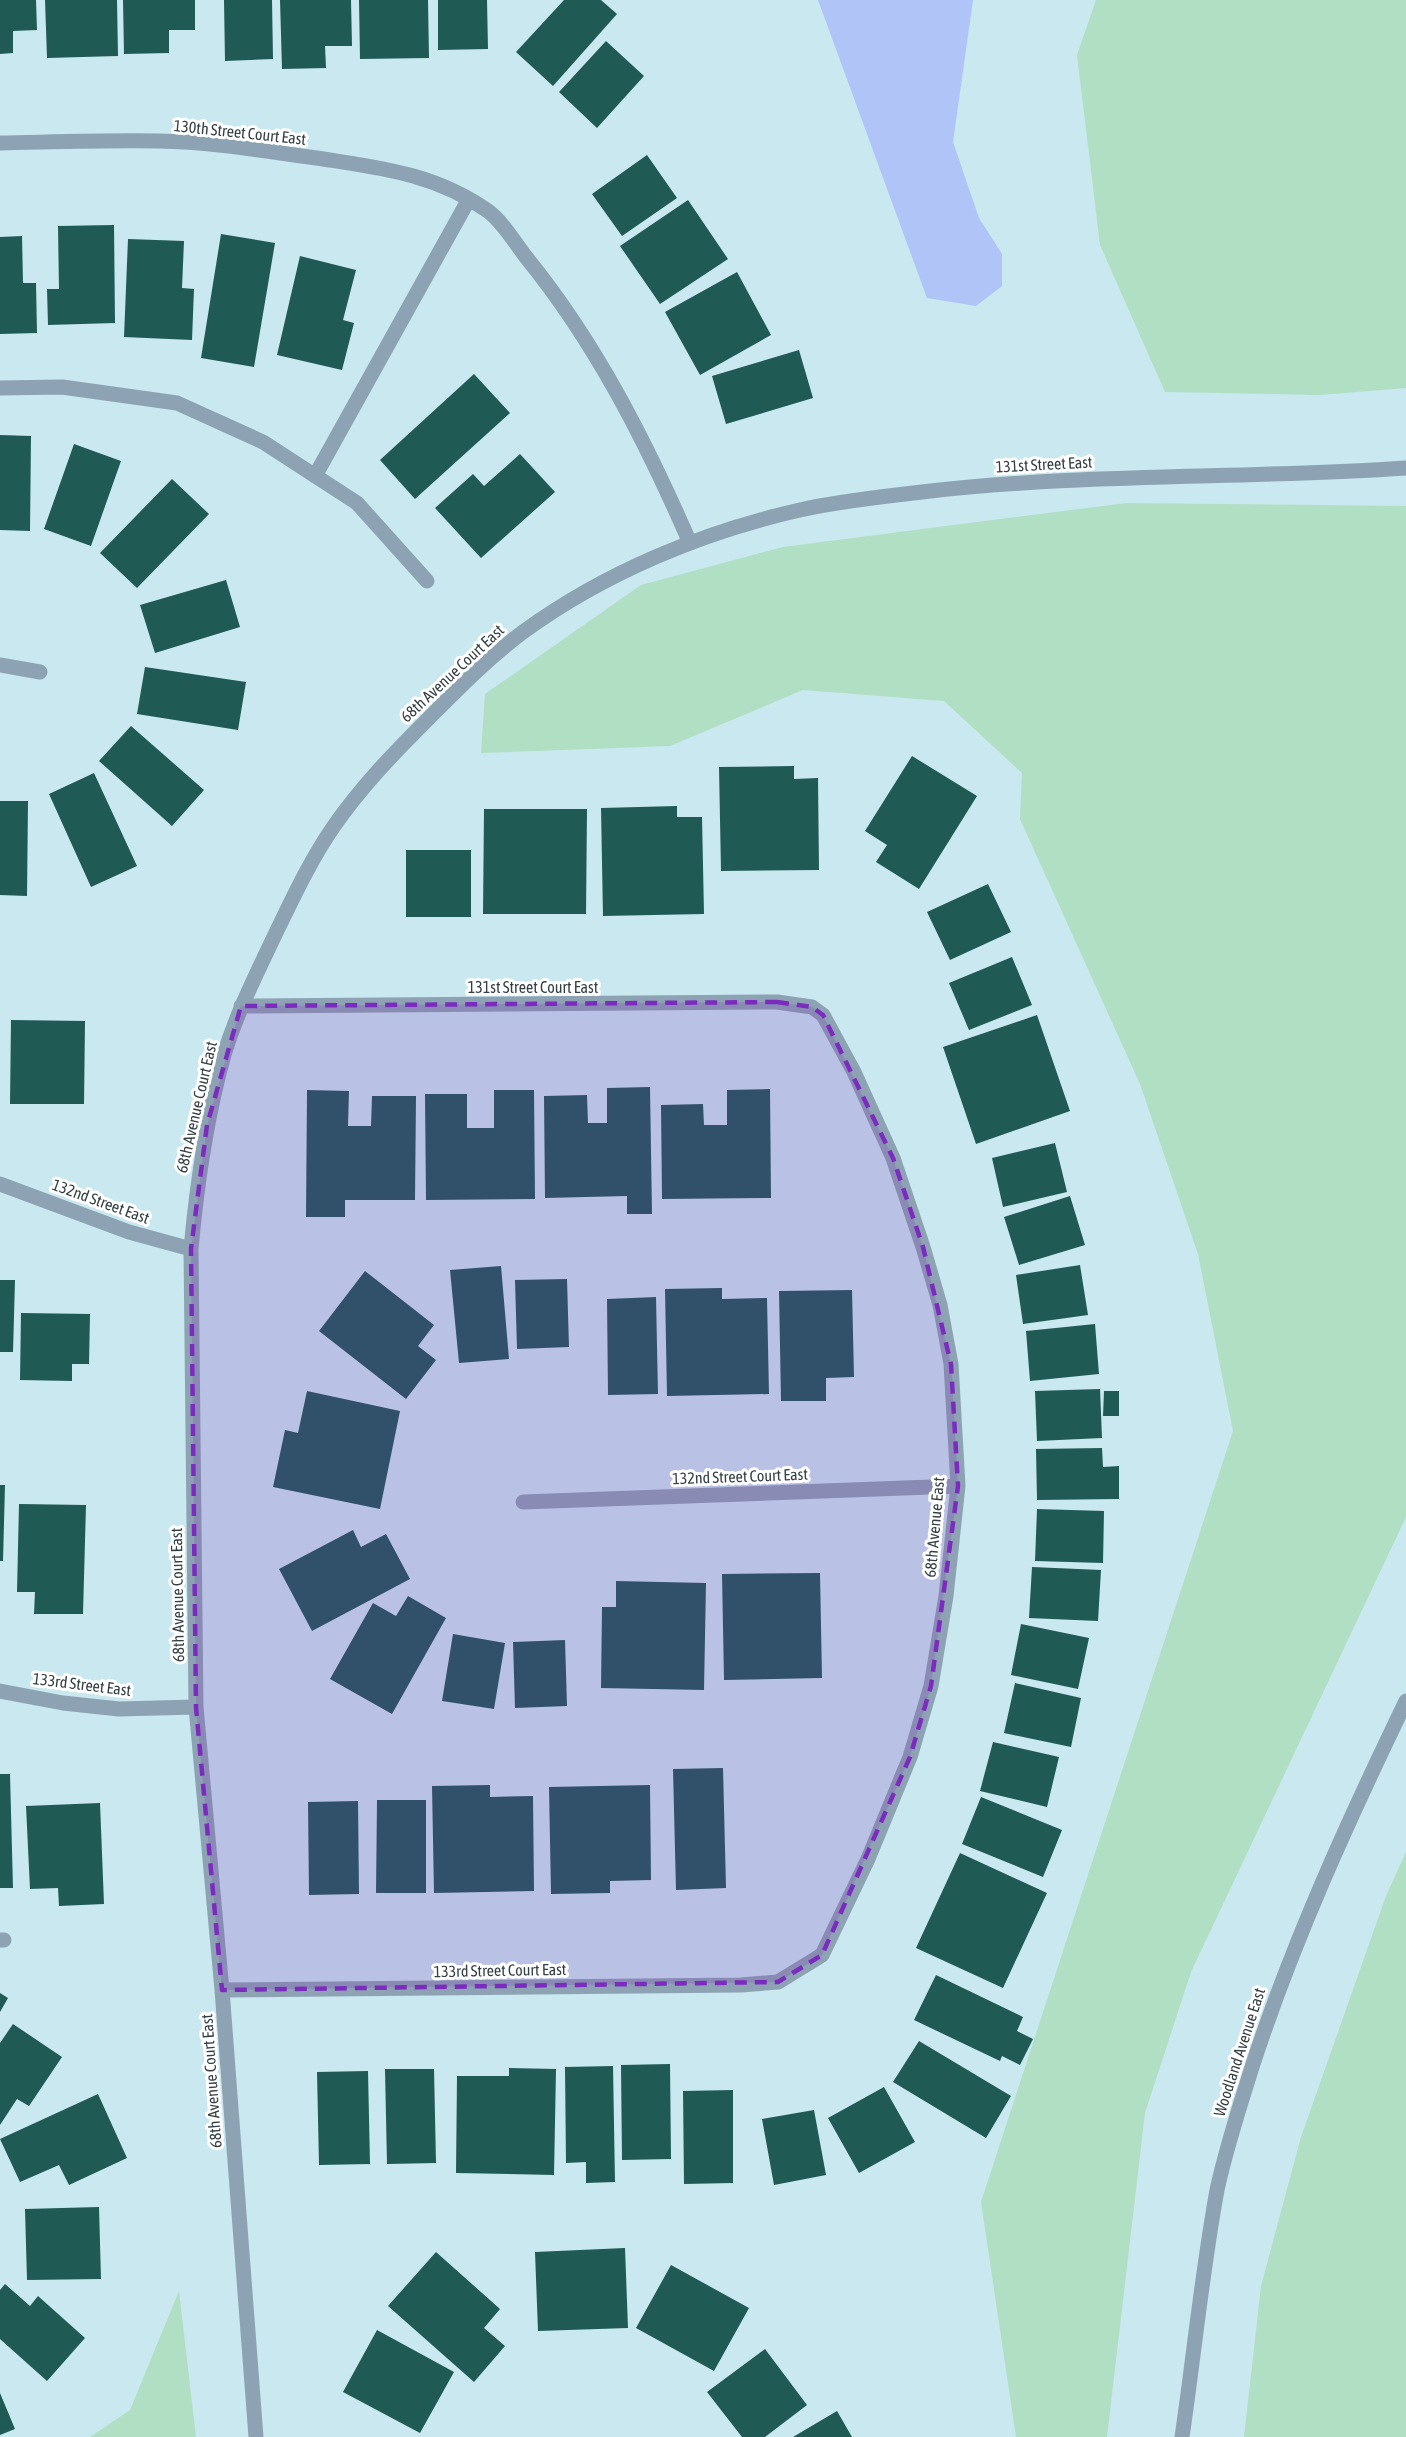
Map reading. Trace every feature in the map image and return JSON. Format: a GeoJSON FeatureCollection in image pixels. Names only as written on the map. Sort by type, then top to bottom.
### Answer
{"type":"FeatureCollection","features":[{"type":"Feature","properties":{"kind":"street","name":"130th Street Court East"},"geometry":{"type":"LineString","coordinates":[[0,142],[160,141],[228,145],[385,168],[433,180],[469,200]]}},
{"type":"Feature","properties":{"kind":"street"},"geometry":{"type":"LineString","coordinates":[[315,476],[469,200],[491,213],[559,297],[595,350],[669,495],[690,543]]}},
{"type":"Feature","properties":{"kind":"street"},"geometry":{"type":"LineString","coordinates":[[0,388],[62,387],[177,403],[263,442],[357,504],[428,581]]}},
{"type":"Feature","properties":{"kind":"street","name":"131st Street East"},"geometry":{"type":"LineString","coordinates":[[690,543],[738,526],[802,509],[976,486],[1163,476],[1332,473],[1406,468]]}},
{"type":"Feature","properties":{"kind":"street","name":"68th Avenue Court East"},"geometry":{"type":"LineString","coordinates":[[256,2437],[222,1990],[196,1707],[191,1249],[198,1176],[207,1125],[225,1053],[241,1006],[302,879],[333,827],[377,770],[479,668],[524,632],[586,591],[644,562],[690,543]]}},
{"type":"Feature","properties":{"kind":"street"},"geometry":{"type":"LineString","coordinates":[[0,665],[40,672]]}},
{"type":"Feature","properties":{"kind":"street","name":"131st Street Court East"},"geometry":{"type":"LineString","coordinates":[[241,1006],[777,1002],[812,1007],[824,1015]]}},
{"type":"Feature","properties":{"kind":"street","name":"68th Avenue East"},"geometry":{"type":"LineString","coordinates":[[778,1982],[822,1955],[868,1859],[910,1757],[931,1686],[946,1596],[958,1486],[951,1364],[940,1305],[893,1158],[854,1072],[824,1015]]}},
{"type":"Feature","properties":{"kind":"street","name":"132nd Street East"},"geometry":{"type":"LineString","coordinates":[[0,1184],[129,1232],[191,1249]]}},
{"type":"Feature","properties":{"kind":"street","name":"132nd Street Court East"},"geometry":{"type":"LineString","coordinates":[[523,1502],[958,1486]]}},
{"type":"Feature","properties":{"kind":"street","name":"133rd Street East"},"geometry":{"type":"LineString","coordinates":[[0,1691],[63,1703],[119,1709],[196,1707]]}},
{"type":"Feature","properties":{"kind":"street","name":"Woodland Avenue East"},"geometry":{"type":"LineString","coordinates":[[1182,2437],[1218,2190],[1239,2106],[1302,1928],[1356,1804],[1406,1701]]}},
{"type":"Feature","properties":{"kind":"street","name":"133rd Street Court East"},"geometry":{"type":"LineString","coordinates":[[222,1990],[741,1985],[778,1982]]}},
{"type":"Feature","properties":{"kind":"highlighted area"},"geometry":{"type":"Polygon","coordinates":[[[777,1002],[812,1007],[823,1015],[893,1158],[923,1247],[951,1364],[958,1486],[931,1686],[910,1757],[822,1955],[778,1982],[222,1990],[196,1707],[191,1249],[207,1125],[241,1006],[777,1002]]]}},
{"type":"Feature","properties":{"kind":"green space"},"geometry":{"type":"Polygon","coordinates":[[[1096,0],[1406,0],[1406,388],[1320,395],[1165,392],[1100,245],[1077,55],[1096,0]]]}},
{"type":"Feature","properties":{"kind":"green space"},"geometry":{"type":"Polygon","coordinates":[[[1126,503],[1406,506],[1406,1517],[1191,1972],[1145,2113],[1107,2437],[1016,2437],[981,2202],[1233,1431],[1198,1254],[1140,1084],[1020,819],[1022,773],[944,701],[803,690],[670,746],[481,753],[485,694],[641,585],[783,547],[1126,503]]]}},
{"type":"Feature","properties":{"kind":"green space"},"geometry":{"type":"Polygon","coordinates":[[[1406,1852],[1406,2437],[1244,2437],[1261,2286],[1301,2137],[1386,1896],[1406,1852]]]}},
{"type":"Feature","properties":{"kind":"green space"},"geometry":{"type":"Polygon","coordinates":[[[179,2291],[196,2437],[90,2437],[130,2410],[179,2291]]]}},
{"type":"Feature","properties":{"kind":"water"},"geometry":{"type":"Polygon","coordinates":[[[818,0],[973,0],[953,142],[979,218],[1002,254],[1002,286],[976,306],[927,298],[818,0]]]}},
{"type":"Feature","properties":{"kind":"building"},"geometry":{"type":"Polygon","coordinates":[[[0,0],[36,0],[37,30],[13,31],[13,53],[0,54],[0,0]]]}},
{"type":"Feature","properties":{"kind":"building"},"geometry":{"type":"Polygon","coordinates":[[[45,0],[117,0],[118,56],[47,58],[45,0]]]}},
{"type":"Feature","properties":{"kind":"building"},"geometry":{"type":"Polygon","coordinates":[[[123,0],[195,0],[195,30],[169,30],[169,53],[124,54],[123,0]]]}},
{"type":"Feature","properties":{"kind":"building"},"geometry":{"type":"Polygon","coordinates":[[[224,0],[272,0],[273,59],[225,61],[224,0]]]}},
{"type":"Feature","properties":{"kind":"building"},"geometry":{"type":"Polygon","coordinates":[[[280,0],[351,0],[352,46],[325,46],[326,68],[282,69],[280,0]]]}},
{"type":"Feature","properties":{"kind":"building"},"geometry":{"type":"Polygon","coordinates":[[[359,0],[428,0],[429,58],[360,59],[359,0]]]}},
{"type":"Feature","properties":{"kind":"building"},"geometry":{"type":"Polygon","coordinates":[[[438,0],[487,0],[488,49],[438,50],[438,0]]]}},
{"type":"Feature","properties":{"kind":"building"},"geometry":{"type":"Polygon","coordinates":[[[564,0],[601,0],[617,14],[553,86],[516,52],[564,0]]]}},
{"type":"Feature","properties":{"kind":"building"},"geometry":{"type":"Polygon","coordinates":[[[606,41],[644,76],[597,128],[559,92],[606,41]]]}},
{"type":"Feature","properties":{"kind":"building"},"geometry":{"type":"Polygon","coordinates":[[[647,155],[677,198],[622,236],[592,194],[647,155]]]}},
{"type":"Feature","properties":{"kind":"building"},"geometry":{"type":"Polygon","coordinates":[[[688,200],[728,259],[660,304],[620,246],[688,200]]]}},
{"type":"Feature","properties":{"kind":"building"},"geometry":{"type":"Polygon","coordinates":[[[114,225],[115,323],[48,325],[47,289],[59,289],[58,226],[114,225]]]}},
{"type":"Feature","properties":{"kind":"building"},"geometry":{"type":"Polygon","coordinates":[[[221,234],[275,243],[254,367],[201,358],[221,234]]]}},
{"type":"Feature","properties":{"kind":"building"},"geometry":{"type":"Polygon","coordinates":[[[22,236],[23,283],[36,283],[37,333],[0,334],[0,237],[22,236]]]}},
{"type":"Feature","properties":{"kind":"building"},"geometry":{"type":"Polygon","coordinates":[[[128,239],[184,241],[182,288],[194,289],[192,340],[124,337],[128,239]]]}},
{"type":"Feature","properties":{"kind":"building"},"geometry":{"type":"Polygon","coordinates":[[[300,256],[356,270],[343,320],[354,323],[342,370],[277,355],[300,256]]]}},
{"type":"Feature","properties":{"kind":"building"},"geometry":{"type":"Polygon","coordinates":[[[737,272],[771,335],[700,375],[665,312],[737,272]]]}},
{"type":"Feature","properties":{"kind":"building"},"geometry":{"type":"Polygon","coordinates":[[[799,350],[813,398],[726,424],[712,376],[799,350]]]}},
{"type":"Feature","properties":{"kind":"building"},"geometry":{"type":"Polygon","coordinates":[[[474,374],[510,413],[415,499],[380,460],[474,374]]]}},
{"type":"Feature","properties":{"kind":"building"},"geometry":{"type":"Polygon","coordinates":[[[0,435],[31,436],[30,531],[0,530],[0,435]]]}},
{"type":"Feature","properties":{"kind":"building"},"geometry":{"type":"Polygon","coordinates":[[[74,444],[121,461],[91,546],[44,529],[74,444]]]}},
{"type":"Feature","properties":{"kind":"building"},"geometry":{"type":"Polygon","coordinates":[[[520,454],[555,492],[481,558],[435,508],[473,474],[484,486],[520,454]]]}},
{"type":"Feature","properties":{"kind":"building"},"geometry":{"type":"Polygon","coordinates":[[[172,479],[209,514],[137,588],[100,553],[172,479]]]}},
{"type":"Feature","properties":{"kind":"building"},"geometry":{"type":"Polygon","coordinates":[[[226,580],[240,627],[155,653],[140,605],[226,580]]]}},
{"type":"Feature","properties":{"kind":"building"},"geometry":{"type":"Polygon","coordinates":[[[145,667],[246,682],[238,730],[137,714],[145,667]]]}},
{"type":"Feature","properties":{"kind":"building"},"geometry":{"type":"Polygon","coordinates":[[[131,726],[204,790],[172,826],[99,761],[131,726]]]}},
{"type":"Feature","properties":{"kind":"building"},"geometry":{"type":"Polygon","coordinates":[[[912,756],[977,796],[919,889],[876,862],[887,845],[865,831],[912,756]]]}},
{"type":"Feature","properties":{"kind":"building"},"geometry":{"type":"Polygon","coordinates":[[[794,766],[794,779],[818,778],[819,870],[721,871],[719,767],[794,766]]]}},
{"type":"Feature","properties":{"kind":"building"},"geometry":{"type":"Polygon","coordinates":[[[94,773],[137,866],[91,887],[49,794],[94,773]]]}},
{"type":"Feature","properties":{"kind":"building"},"geometry":{"type":"Polygon","coordinates":[[[0,801],[28,801],[27,896],[0,895],[0,801]]]}},
{"type":"Feature","properties":{"kind":"building"},"geometry":{"type":"Polygon","coordinates":[[[677,806],[677,817],[702,817],[704,914],[603,916],[601,808],[677,806]]]}},
{"type":"Feature","properties":{"kind":"building"},"geometry":{"type":"Polygon","coordinates":[[[484,809],[587,809],[586,914],[483,914],[484,809]]]}},
{"type":"Feature","properties":{"kind":"building"},"geometry":{"type":"Polygon","coordinates":[[[406,850],[471,850],[471,917],[406,917],[406,850]]]}},
{"type":"Feature","properties":{"kind":"building"},"geometry":{"type":"Polygon","coordinates":[[[988,884],[1011,932],[950,960],[927,912],[988,884]]]}},
{"type":"Feature","properties":{"kind":"building"},"geometry":{"type":"Polygon","coordinates":[[[1012,957],[1032,1005],[969,1030],[949,983],[1012,957]]]}},
{"type":"Feature","properties":{"kind":"building"},"geometry":{"type":"Polygon","coordinates":[[[1037,1015],[1070,1111],[976,1144],[943,1047],[1037,1015]]]}},
{"type":"Feature","properties":{"kind":"building"},"geometry":{"type":"Polygon","coordinates":[[[11,1020],[85,1021],[84,1104],[10,1104],[11,1020]]]}},
{"type":"Feature","properties":{"kind":"building"},"geometry":{"type":"Polygon","coordinates":[[[650,1087],[652,1214],[627,1214],[627,1196],[545,1198],[544,1096],[587,1095],[588,1123],[607,1123],[607,1088],[650,1087]]]}},
{"type":"Feature","properties":{"kind":"building"},"geometry":{"type":"Polygon","coordinates":[[[770,1089],[771,1198],[662,1199],[661,1105],[703,1104],[704,1125],[727,1125],[727,1090],[770,1089]]]}},
{"type":"Feature","properties":{"kind":"building"},"geometry":{"type":"Polygon","coordinates":[[[307,1090],[349,1091],[348,1126],[371,1126],[372,1096],[416,1096],[415,1200],[345,1200],[345,1217],[306,1217],[307,1090]]]}},
{"type":"Feature","properties":{"kind":"building"},"geometry":{"type":"Polygon","coordinates":[[[494,1090],[534,1090],[535,1199],[426,1200],[425,1094],[467,1094],[467,1128],[494,1128],[494,1090]]]}},
{"type":"Feature","properties":{"kind":"building"},"geometry":{"type":"Polygon","coordinates":[[[1055,1143],[1067,1192],[1003,1207],[992,1158],[1055,1143]]]}},
{"type":"Feature","properties":{"kind":"building"},"geometry":{"type":"Polygon","coordinates":[[[1070,1196],[1085,1245],[1019,1265],[1004,1217],[1070,1196]]]}},
{"type":"Feature","properties":{"kind":"building"},"geometry":{"type":"Polygon","coordinates":[[[1080,1265],[1088,1315],[1023,1324],[1016,1275],[1080,1265]]]}},
{"type":"Feature","properties":{"kind":"building"},"geometry":{"type":"Polygon","coordinates":[[[501,1266],[509,1359],[459,1363],[450,1270],[501,1266]]]}},
{"type":"Feature","properties":{"kind":"building"},"geometry":{"type":"Polygon","coordinates":[[[365,1271],[434,1325],[418,1346],[436,1360],[406,1399],[319,1331],[365,1271]]]}},
{"type":"Feature","properties":{"kind":"building"},"geometry":{"type":"Polygon","coordinates":[[[567,1279],[569,1347],[517,1349],[515,1280],[567,1279]]]}},
{"type":"Feature","properties":{"kind":"building"},"geometry":{"type":"Polygon","coordinates":[[[0,1280],[15,1280],[13,1352],[0,1352],[0,1280]]]}},
{"type":"Feature","properties":{"kind":"building"},"geometry":{"type":"Polygon","coordinates":[[[722,1288],[722,1299],[767,1298],[769,1394],[667,1396],[665,1289],[722,1288]]]}},
{"type":"Feature","properties":{"kind":"building"},"geometry":{"type":"Polygon","coordinates":[[[852,1290],[854,1377],[826,1378],[826,1401],[781,1401],[779,1291],[852,1290]]]}},
{"type":"Feature","properties":{"kind":"building"},"geometry":{"type":"Polygon","coordinates":[[[656,1297],[658,1394],[608,1395],[607,1299],[656,1297]]]}},
{"type":"Feature","properties":{"kind":"building"},"geometry":{"type":"Polygon","coordinates":[[[21,1313],[90,1314],[89,1364],[72,1364],[72,1381],[20,1380],[21,1313]]]}},
{"type":"Feature","properties":{"kind":"building"},"geometry":{"type":"Polygon","coordinates":[[[1095,1324],[1099,1374],[1030,1381],[1026,1331],[1095,1324]]]}},
{"type":"Feature","properties":{"kind":"building"},"geometry":{"type":"Polygon","coordinates":[[[1100,1389],[1102,1438],[1037,1441],[1035,1391],[1100,1389]]]}},
{"type":"Feature","properties":{"kind":"building"},"geometry":{"type":"Polygon","coordinates":[[[307,1391],[400,1411],[380,1509],[273,1487],[285,1430],[298,1433],[307,1391]]]}},
{"type":"Feature","properties":{"kind":"building"},"geometry":{"type":"Polygon","coordinates":[[[1104,1391],[1119,1391],[1119,1416],[1103,1416],[1104,1391]]]}},
{"type":"Feature","properties":{"kind":"building"},"geometry":{"type":"Polygon","coordinates":[[[1102,1448],[1103,1467],[1119,1466],[1119,1499],[1037,1500],[1036,1449],[1102,1448]]]}},
{"type":"Feature","properties":{"kind":"building"},"geometry":{"type":"Polygon","coordinates":[[[0,1485],[5,1485],[3,1561],[0,1561],[0,1485]]]}},
{"type":"Feature","properties":{"kind":"building"},"geometry":{"type":"Polygon","coordinates":[[[19,1504],[86,1505],[83,1614],[34,1614],[35,1592],[17,1592],[19,1504]]]}},
{"type":"Feature","properties":{"kind":"building"},"geometry":{"type":"Polygon","coordinates":[[[1037,1509],[1104,1511],[1103,1563],[1035,1561],[1037,1509]]]}},
{"type":"Feature","properties":{"kind":"building"},"geometry":{"type":"Polygon","coordinates":[[[353,1530],[361,1547],[386,1534],[410,1579],[312,1631],[279,1569],[353,1530]]]}},
{"type":"Feature","properties":{"kind":"building"},"geometry":{"type":"Polygon","coordinates":[[[1032,1567],[1101,1570],[1098,1621],[1029,1618],[1032,1567]]]}},
{"type":"Feature","properties":{"kind":"building"},"geometry":{"type":"Polygon","coordinates":[[[820,1573],[822,1678],[724,1680],[722,1574],[820,1573]]]}},
{"type":"Feature","properties":{"kind":"building"},"geometry":{"type":"Polygon","coordinates":[[[616,1581],[706,1583],[704,1690],[601,1688],[602,1607],[616,1607],[616,1581]]]}},
{"type":"Feature","properties":{"kind":"building"},"geometry":{"type":"Polygon","coordinates":[[[408,1596],[446,1618],[392,1714],[330,1679],[373,1603],[396,1616],[408,1596]]]}},
{"type":"Feature","properties":{"kind":"building"},"geometry":{"type":"Polygon","coordinates":[[[1021,1624],[1089,1638],[1078,1689],[1011,1675],[1021,1624]]]}},
{"type":"Feature","properties":{"kind":"building"},"geometry":{"type":"Polygon","coordinates":[[[453,1634],[505,1643],[494,1709],[442,1701],[453,1634]]]}},
{"type":"Feature","properties":{"kind":"building"},"geometry":{"type":"Polygon","coordinates":[[[565,1640],[567,1706],[515,1708],[513,1642],[565,1640]]]}},
{"type":"Feature","properties":{"kind":"building"},"geometry":{"type":"Polygon","coordinates":[[[1015,1683],[1081,1698],[1071,1747],[1004,1733],[1015,1683]]]}},
{"type":"Feature","properties":{"kind":"building"},"geometry":{"type":"Polygon","coordinates":[[[993,1742],[1059,1757],[1047,1807],[980,1791],[993,1742]]]}},
{"type":"Feature","properties":{"kind":"building"},"geometry":{"type":"Polygon","coordinates":[[[723,1768],[726,1888],[676,1890],[673,1769],[723,1768]]]}},
{"type":"Feature","properties":{"kind":"building"},"geometry":{"type":"Polygon","coordinates":[[[0,1774],[10,1774],[13,1888],[0,1888],[0,1774]]]}},
{"type":"Feature","properties":{"kind":"building"},"geometry":{"type":"Polygon","coordinates":[[[490,1785],[490,1797],[533,1796],[534,1891],[434,1893],[432,1786],[490,1785]]]}},
{"type":"Feature","properties":{"kind":"building"},"geometry":{"type":"Polygon","coordinates":[[[650,1785],[651,1880],[610,1881],[610,1893],[551,1894],[549,1787],[650,1785]]]}},
{"type":"Feature","properties":{"kind":"building"},"geometry":{"type":"Polygon","coordinates":[[[981,1797],[1062,1830],[1043,1877],[962,1844],[981,1797]]]}},
{"type":"Feature","properties":{"kind":"building"},"geometry":{"type":"Polygon","coordinates":[[[377,1800],[426,1800],[426,1893],[376,1893],[377,1800]]]}},
{"type":"Feature","properties":{"kind":"building"},"geometry":{"type":"Polygon","coordinates":[[[358,1801],[359,1894],[309,1895],[308,1802],[358,1801]]]}},
{"type":"Feature","properties":{"kind":"building"},"geometry":{"type":"Polygon","coordinates":[[[100,1803],[104,1904],[59,1906],[58,1888],[30,1889],[26,1806],[100,1803]]]}},
{"type":"Feature","properties":{"kind":"building"},"geometry":{"type":"Polygon","coordinates":[[[960,1853],[1047,1893],[1003,1988],[916,1948],[960,1853]]]}},
{"type":"Feature","properties":{"kind":"building"},"geometry":{"type":"Polygon","coordinates":[[[936,1975],[1023,2017],[1017,2031],[1033,2039],[1020,2065],[1002,2056],[1000,2061],[914,2020],[936,1975]]]}},
{"type":"Feature","properties":{"kind":"building"},"geometry":{"type":"Polygon","coordinates":[[[0,1993],[8,1998],[0,2012],[0,1993]]]}},
{"type":"Feature","properties":{"kind":"building"},"geometry":{"type":"Polygon","coordinates":[[[13,2024],[62,2057],[29,2106],[17,2099],[0,2125],[0,2043],[13,2024]]]}},
{"type":"Feature","properties":{"kind":"building"},"geometry":{"type":"Polygon","coordinates":[[[919,2041],[1011,2096],[986,2138],[893,2082],[919,2041]]]}},
{"type":"Feature","properties":{"kind":"building"},"geometry":{"type":"Polygon","coordinates":[[[670,2064],[671,2159],[622,2160],[621,2065],[670,2064]]]}},
{"type":"Feature","properties":{"kind":"building"},"geometry":{"type":"Polygon","coordinates":[[[613,2066],[615,2182],[586,2183],[586,2162],[566,2163],[565,2067],[613,2066]]]}},
{"type":"Feature","properties":{"kind":"building"},"geometry":{"type":"Polygon","coordinates":[[[509,2068],[556,2069],[554,2175],[456,2173],[457,2076],[509,2076],[509,2068]]]}},
{"type":"Feature","properties":{"kind":"building"},"geometry":{"type":"Polygon","coordinates":[[[385,2069],[434,2069],[436,2163],[387,2164],[385,2069]]]}},
{"type":"Feature","properties":{"kind":"building"},"geometry":{"type":"Polygon","coordinates":[[[368,2071],[370,2164],[319,2165],[317,2072],[368,2071]]]}},
{"type":"Feature","properties":{"kind":"building"},"geometry":{"type":"Polygon","coordinates":[[[884,2087],[915,2142],[859,2173],[828,2118],[884,2087]]]}},
{"type":"Feature","properties":{"kind":"building"},"geometry":{"type":"Polygon","coordinates":[[[733,2090],[733,2183],[684,2184],[683,2091],[733,2090]]]}},
{"type":"Feature","properties":{"kind":"building"},"geometry":{"type":"Polygon","coordinates":[[[98,2094],[127,2158],[69,2185],[59,2165],[20,2182],[0,2139],[98,2094]]]}},
{"type":"Feature","properties":{"kind":"building"},"geometry":{"type":"Polygon","coordinates":[[[814,2110],[826,2175],[774,2185],[762,2119],[814,2110]]]}},
{"type":"Feature","properties":{"kind":"building"},"geometry":{"type":"Polygon","coordinates":[[[99,2207],[101,2279],[27,2280],[25,2209],[99,2207]]]}},
{"type":"Feature","properties":{"kind":"building"},"geometry":{"type":"Polygon","coordinates":[[[625,2248],[628,2328],[538,2331],[535,2252],[625,2248]]]}},
{"type":"Feature","properties":{"kind":"building"},"geometry":{"type":"Polygon","coordinates":[[[436,2252],[500,2309],[484,2328],[505,2346],[474,2382],[388,2306],[436,2252]]]}},
{"type":"Feature","properties":{"kind":"building"},"geometry":{"type":"Polygon","coordinates":[[[671,2265],[749,2308],[714,2371],[636,2328],[671,2265]]]}},
{"type":"Feature","properties":{"kind":"building"},"geometry":{"type":"Polygon","coordinates":[[[5,2284],[30,2306],[38,2296],[85,2338],[47,2381],[0,2339],[0,2290],[5,2284]]]}},
{"type":"Feature","properties":{"kind":"building"},"geometry":{"type":"Polygon","coordinates":[[[377,2330],[454,2372],[420,2433],[343,2392],[377,2330]]]}},
{"type":"Feature","properties":{"kind":"building"},"geometry":{"type":"Polygon","coordinates":[[[765,2349],[807,2405],[765,2437],[742,2437],[707,2392],[765,2349]]]}},
{"type":"Feature","properties":{"kind":"building"},"geometry":{"type":"Polygon","coordinates":[[[0,2393],[15,2429],[0,2435],[0,2393]]]}},
{"type":"Feature","properties":{"kind":"building"},"geometry":{"type":"Polygon","coordinates":[[[837,2411],[852,2437],[793,2437],[837,2411]]]}}]}
